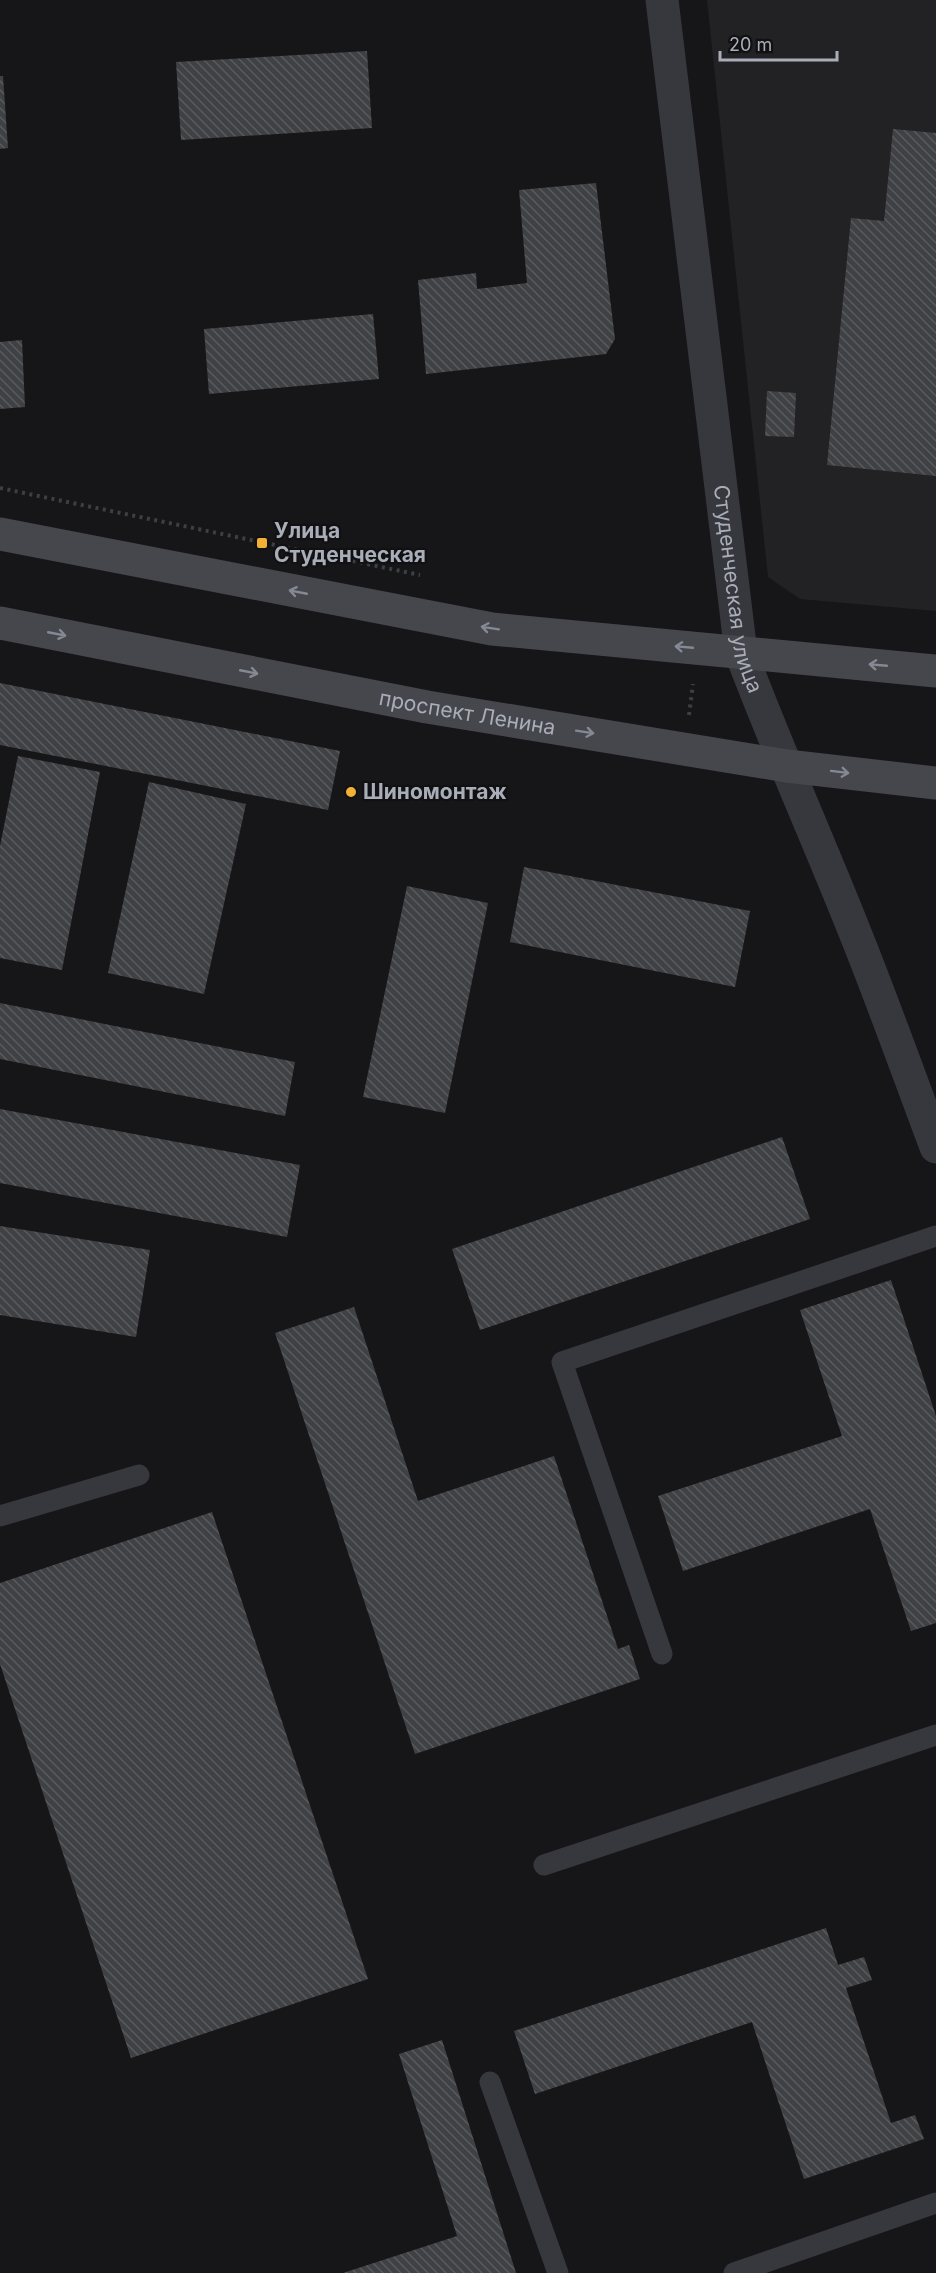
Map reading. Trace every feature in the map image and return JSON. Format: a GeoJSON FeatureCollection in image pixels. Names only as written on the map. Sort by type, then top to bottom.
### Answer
{"type":"FeatureCollection","features":[{"type":"Feature","properties":{"kind":"main road"},"geometry":{"type":"LineString","coordinates":[[0,534],[492,629],[936,670]]}},
{"type":"Feature","properties":{"kind":"main road","name":"проспект Ленина"},"geometry":{"type":"LineString","coordinates":[[0,622],[427,707],[787,766],[936,783]]}},
{"type":"Feature","properties":{"kind":"street","name":"Студенческая улица"},"geometry":{"type":"LineString","coordinates":[[662,0],[741,653],[767,723],[855,931],[936,1147]]}},
{"type":"Feature","properties":{"kind":"lane"},"geometry":{"type":"LineString","coordinates":[[662,1654],[562,1362],[936,1236]]}},
{"type":"Feature","properties":{"kind":"lane"},"geometry":{"type":"LineString","coordinates":[[0,1516],[139,1475]]}},
{"type":"Feature","properties":{"kind":"lane"},"geometry":{"type":"LineString","coordinates":[[544,1865],[936,1735]]}},
{"type":"Feature","properties":{"kind":"lane"},"geometry":{"type":"LineString","coordinates":[[490,2082],[558,2273]]}},
{"type":"Feature","properties":{"kind":"lane"},"geometry":{"type":"LineString","coordinates":[[734,2273],[936,2203]]}},
{"type":"Feature","properties":{"kind":"path"},"geometry":{"type":"LineString","coordinates":[[0,488],[430,577]]}},
{"type":"Feature","properties":{"kind":"path"},"geometry":{"type":"LineString","coordinates":[[685,748],[697,648]]}},
{"type":"Feature","properties":{"kind":"shaded area"},"geometry":{"type":"Polygon","coordinates":[[[707,0],[936,0],[936,611],[800,599],[768,577],[707,0]]]}},
{"type":"Feature","properties":{"kind":"building"},"geometry":{"type":"Polygon","coordinates":[[[367,51],[372,128],[181,140],[176,62],[367,51]]]}},
{"type":"Feature","properties":{"kind":"building"},"geometry":{"type":"Polygon","coordinates":[[[0,76],[3,76],[8,148],[0,149],[0,76]]]}},
{"type":"Feature","properties":{"kind":"building"},"geometry":{"type":"Polygon","coordinates":[[[893,129],[936,133],[936,476],[827,465],[851,218],[884,221],[893,129]]]}},
{"type":"Feature","properties":{"kind":"building"},"geometry":{"type":"Polygon","coordinates":[[[596,183],[615,339],[606,354],[426,374],[418,280],[476,273],[477,289],[527,283],[519,190],[596,183]]]}},
{"type":"Feature","properties":{"kind":"building"},"geometry":{"type":"Polygon","coordinates":[[[373,314],[379,379],[209,394],[204,329],[373,314]]]}},
{"type":"Feature","properties":{"kind":"building"},"geometry":{"type":"Polygon","coordinates":[[[22,340],[25,407],[0,409],[0,342],[22,340]]]}},
{"type":"Feature","properties":{"kind":"building"},"geometry":{"type":"Polygon","coordinates":[[[767,391],[796,393],[794,437],[765,436],[767,391]]]}},
{"type":"Feature","properties":{"kind":"building"},"geometry":{"type":"Polygon","coordinates":[[[0,683],[340,751],[328,810],[0,745],[0,683]]]}},
{"type":"Feature","properties":{"kind":"building"},"geometry":{"type":"Polygon","coordinates":[[[18,756],[100,772],[62,970],[0,958],[0,846],[18,756]]]}},
{"type":"Feature","properties":{"kind":"building"},"geometry":{"type":"Polygon","coordinates":[[[149,782],[246,804],[204,994],[108,973],[149,782]]]}},
{"type":"Feature","properties":{"kind":"building"},"geometry":{"type":"Polygon","coordinates":[[[524,867],[750,911],[735,987],[510,942],[524,867]]]}},
{"type":"Feature","properties":{"kind":"building"},"geometry":{"type":"Polygon","coordinates":[[[407,886],[488,903],[445,1113],[363,1097],[407,886]]]}},
{"type":"Feature","properties":{"kind":"building"},"geometry":{"type":"Polygon","coordinates":[[[0,1003],[295,1062],[285,1116],[0,1059],[0,1003]]]}},
{"type":"Feature","properties":{"kind":"building"},"geometry":{"type":"Polygon","coordinates":[[[0,1109],[300,1165],[287,1237],[0,1183],[0,1109]]]}},
{"type":"Feature","properties":{"kind":"building"},"geometry":{"type":"Polygon","coordinates":[[[782,1137],[810,1219],[480,1330],[452,1249],[782,1137]]]}},
{"type":"Feature","properties":{"kind":"building"},"geometry":{"type":"Polygon","coordinates":[[[0,1226],[150,1250],[136,1337],[0,1315],[0,1226]]]}},
{"type":"Feature","properties":{"kind":"building"},"geometry":{"type":"Polygon","coordinates":[[[891,1280],[936,1416],[936,1623],[911,1631],[870,1509],[683,1571],[658,1496],[842,1436],[800,1310],[891,1280]]]}},
{"type":"Feature","properties":{"kind":"building"},"geometry":{"type":"Polygon","coordinates":[[[354,1307],[418,1501],[554,1456],[618,1649],[629,1645],[640,1679],[415,1754],[275,1333],[354,1307]]]}},
{"type":"Feature","properties":{"kind":"building"},"geometry":{"type":"Polygon","coordinates":[[[212,1512],[368,1979],[131,2058],[0,1664],[0,1583],[212,1512]]]}},
{"type":"Feature","properties":{"kind":"building"},"geometry":{"type":"Polygon","coordinates":[[[826,1928],[838,1965],[864,1957],[872,1980],[846,1988],[891,2123],[915,2115],[924,2139],[804,2179],[752,2022],[535,2094],[514,2031],[826,1928]]]}},
{"type":"Feature","properties":{"kind":"building"},"geometry":{"type":"Polygon","coordinates":[[[442,2040],[516,2273],[343,2273],[457,2236],[399,2054],[442,2040]]]}},
{"type":"Feature","properties":{"kind":"place","name":"Улица Студенческая"},"geometry":{"type":"Point","coordinates":[262,543]}},
{"type":"Feature","properties":{"kind":"place","name":"Шиномонтаж"},"geometry":{"type":"Point","coordinates":[351,792]}}]}
